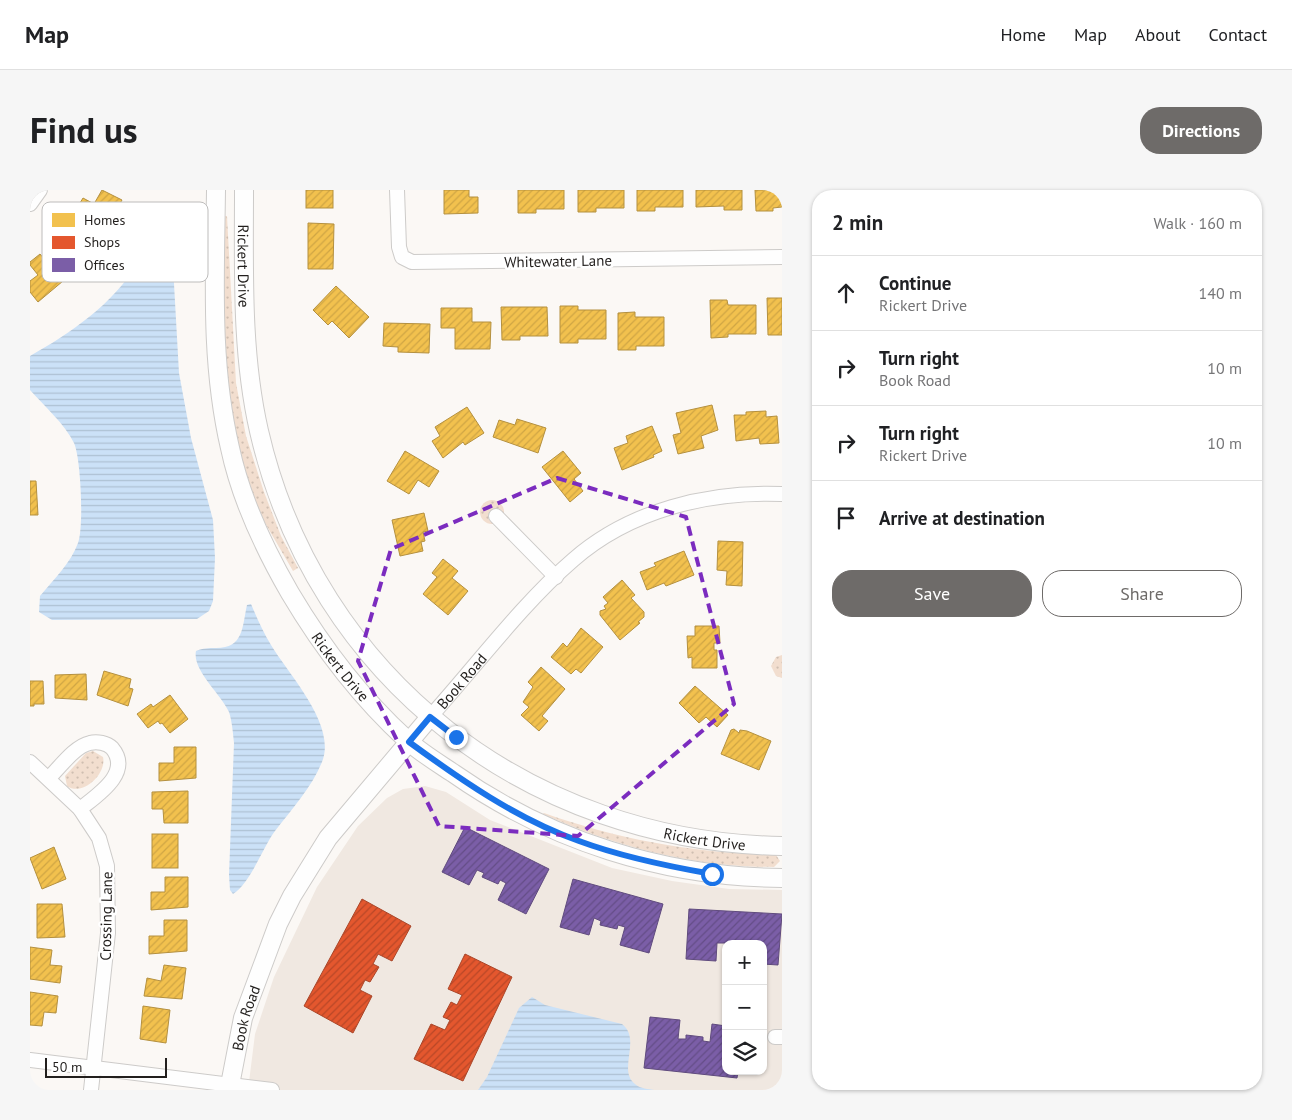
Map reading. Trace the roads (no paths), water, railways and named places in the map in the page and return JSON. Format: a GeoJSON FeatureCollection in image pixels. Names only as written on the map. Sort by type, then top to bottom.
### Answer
{"type":"FeatureCollection","features":[{"type":"Feature","properties":{"kind":"street"},"geometry":{"type":"LineString","coordinates":[[30,204],[40,190]]}},
{"type":"Feature","properties":{"kind":"street","name":"Rickert Drive"},"geometry":{"type":"LineString","coordinates":[[216,190],[214,338],[219,395],[230,451],[250,513],[274,565],[308,624],[340,668],[409,742],[496,801],[577,841],[663,866],[712,874],[782,878]]}},
{"type":"Feature","properties":{"kind":"street","name":"Rickert Drive"},"geometry":{"type":"LineString","coordinates":[[244,190],[245,312],[248,369],[259,431],[276,489],[298,543],[327,596],[361,643],[399,688],[430,717],[475,751],[526,782],[576,806],[662,833],[722,843],[782,846]]}},
{"type":"Feature","properties":{"kind":"street","name":"Whitewater Lane"},"geometry":{"type":"LineString","coordinates":[[397,190],[399,247],[402,257],[412,262],[782,257]]}},
{"type":"Feature","properties":{"kind":"street","name":"Book Road"},"geometry":{"type":"LineString","coordinates":[[229,1088],[243,1018],[281,917],[328,838],[430,717],[556,577],[573,559],[598,542],[647,516],[711,497],[755,493],[782,494]]}},
{"type":"Feature","properties":{"kind":"street"},"geometry":{"type":"LineString","coordinates":[[496,516],[556,577]]}},
{"type":"Feature","properties":{"kind":"street"},"geometry":{"type":"LineString","coordinates":[[49,778],[82,747],[89,743],[105,744],[112,748],[118,762],[115,777],[80,809]]}},
{"type":"Feature","properties":{"kind":"street","name":"Crossing Lane"},"geometry":{"type":"LineString","coordinates":[[30,762],[80,809],[94,829],[104,852],[108,889],[105,966],[91,1090]]}},
{"type":"Feature","properties":{"kind":"street"},"geometry":{"type":"LineString","coordinates":[[30,1060],[229,1088],[272,1090]]}},
{"type":"Feature","properties":{"kind":"water"},"geometry":{"type":"Polygon","coordinates":[[[125,282],[174,282],[179,373],[191,438],[213,520],[215,558],[213,601],[209,611],[197,619],[52,620],[39,612],[40,596],[66,564],[78,543],[81,523],[80,477],[76,451],[70,436],[60,422],[30,390],[30,356],[76,327],[116,292],[125,282]]]}},
{"type":"Feature","properties":{"kind":"water"},"geometry":{"type":"Polygon","coordinates":[[[251,604],[268,640],[309,701],[323,732],[325,748],[322,762],[313,780],[270,838],[251,874],[233,894],[230,890],[229,875],[234,743],[232,727],[229,712],[198,666],[196,651],[206,648],[225,647],[237,640],[242,628],[247,605],[251,604]]]}},
{"type":"Feature","properties":{"kind":"water"},"geometry":{"type":"Polygon","coordinates":[[[532,997],[545,1005],[622,1024],[628,1030],[630,1038],[628,1071],[630,1078],[640,1087],[655,1090],[478,1090],[487,1077],[519,1008],[532,997]]]}}]}
